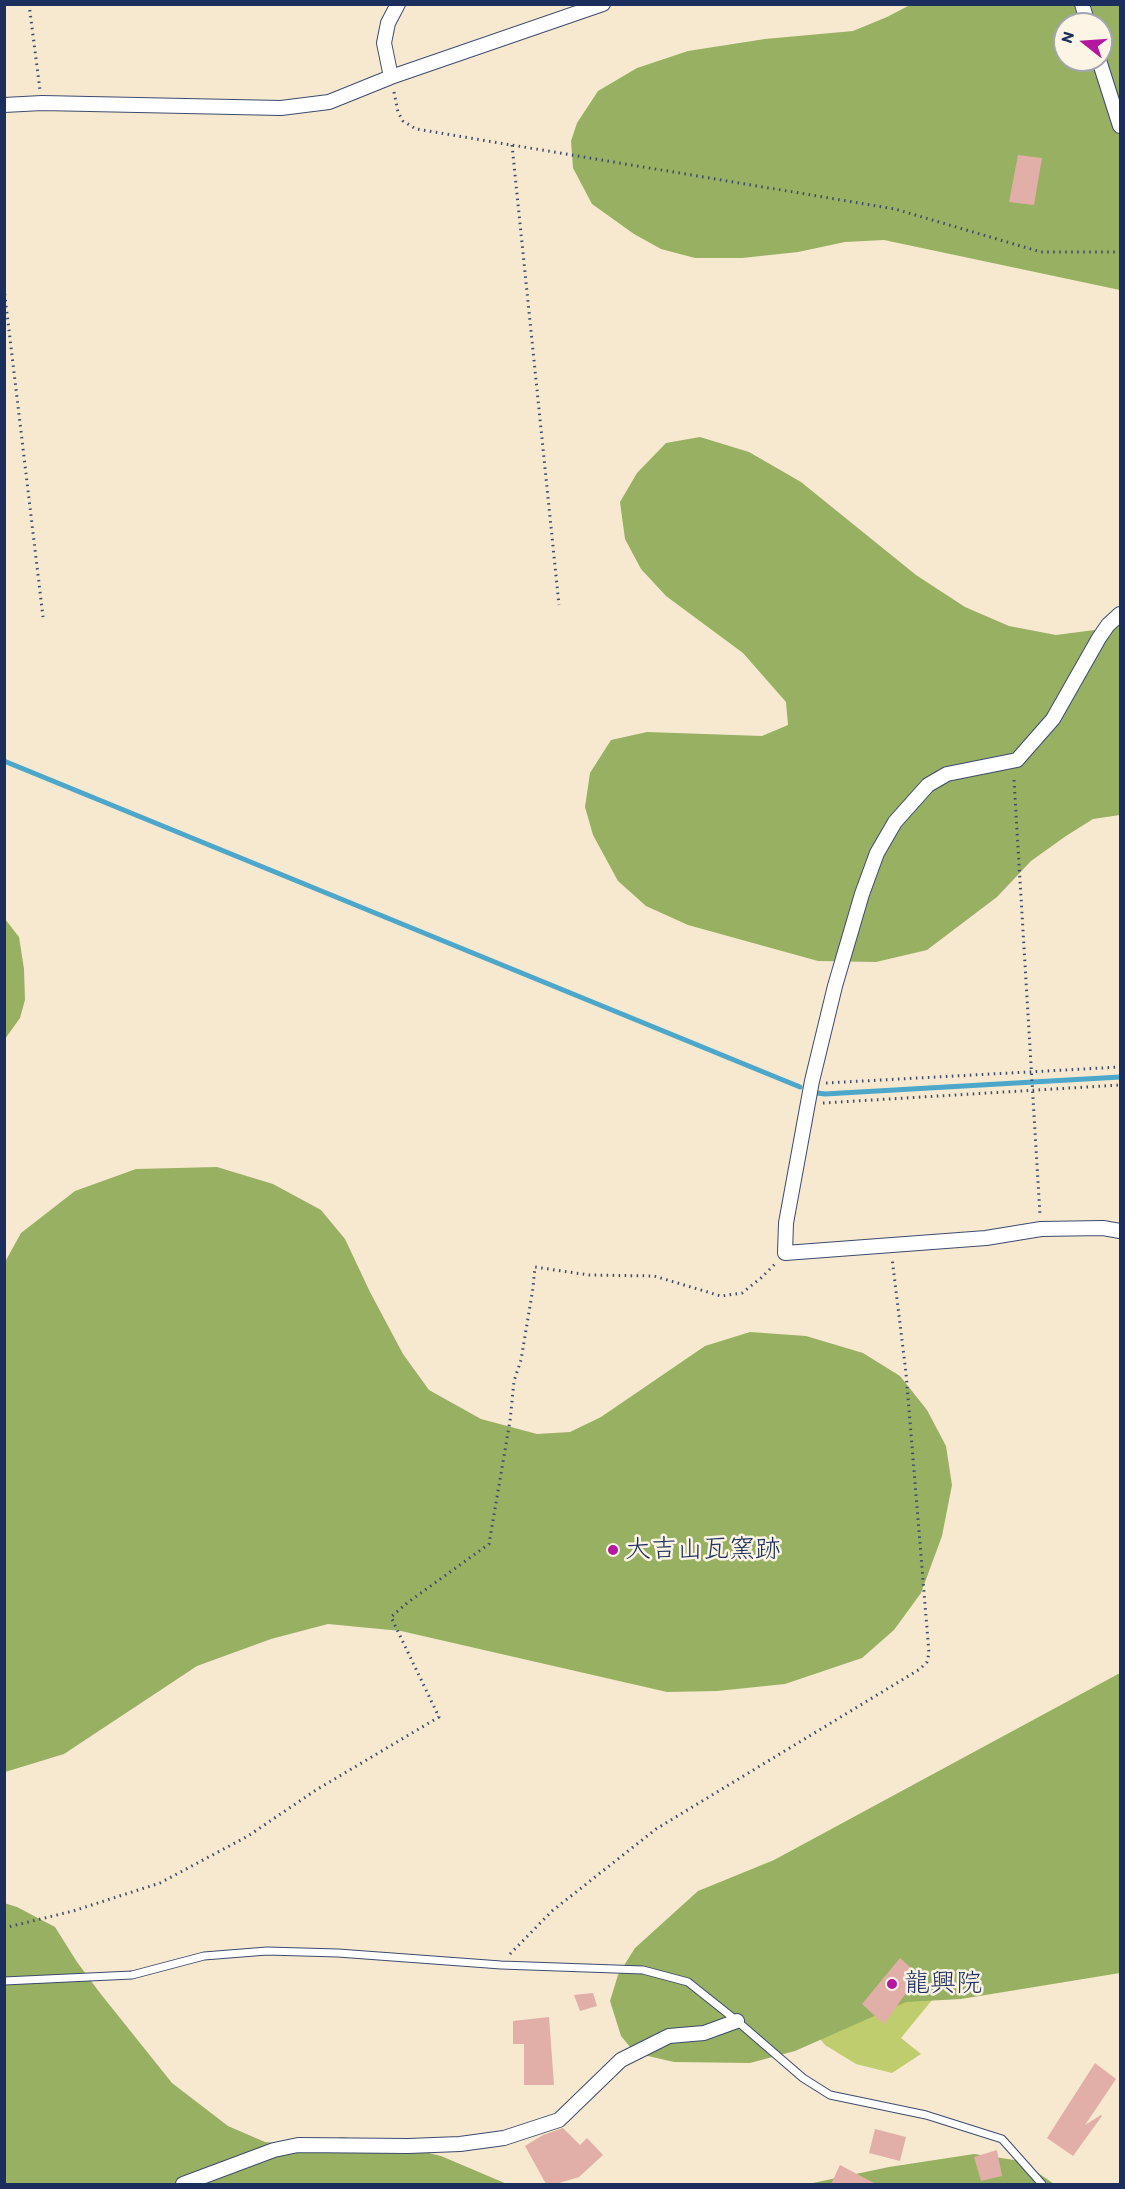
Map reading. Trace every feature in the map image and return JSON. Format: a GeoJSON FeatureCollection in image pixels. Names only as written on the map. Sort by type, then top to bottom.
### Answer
{"type":"FeatureCollection","features":[{"type":"Feature","properties":{"kind":"street"},"geometry":{"type":"LineString","coordinates":[[391,77],[384,43],[388,23],[398,4]]}},
{"type":"Feature","properties":{"kind":"street"},"geometry":{"type":"LineString","coordinates":[[4,105],[42,103],[281,108],[329,102],[391,77],[603,4]]}},
{"type":"Feature","properties":{"kind":"street"},"geometry":{"type":"LineString","coordinates":[[1104,72],[1120,126]]}},
{"type":"Feature","properties":{"kind":"street"},"geometry":{"type":"LineString","coordinates":[[1120,614],[1099,638],[1053,719],[1017,760],[947,774],[928,784],[895,822],[877,853],[862,894],[835,986],[812,1081],[786,1223],[785,1253],[986,1238],[1041,1229],[1103,1228],[1120,1231]]}},
{"type":"Feature","properties":{"kind":"street"},"geometry":{"type":"LineString","coordinates":[[183,2184],[274,2150],[298,2145],[408,2146],[460,2144],[504,2138],[559,2120],[621,2060],[669,2036],[704,2033],[737,2021]]}},
{"type":"Feature","properties":{"kind":"lane"},"geometry":{"type":"LineString","coordinates":[[4,1981],[132,1975],[204,1956],[267,1951],[338,1953],[501,1965],[643,1970],[688,1982],[803,2078],[830,2095],[926,2115],[1002,2139],[1042,2184]]}},
{"type":"Feature","properties":{"kind":"path"},"geometry":{"type":"LineString","coordinates":[[29,4],[42,103]]}},
{"type":"Feature","properties":{"kind":"path"},"geometry":{"type":"LineString","coordinates":[[391,77],[398,112],[403,121],[416,129],[896,209],[1041,252],[1120,252]]}},
{"type":"Feature","properties":{"kind":"path"},"geometry":{"type":"LineString","coordinates":[[512,145],[559,605]]}},
{"type":"Feature","properties":{"kind":"path"},"geometry":{"type":"LineString","coordinates":[[4,288],[43,617]]}},
{"type":"Feature","properties":{"kind":"path"},"geometry":{"type":"LineString","coordinates":[[1014,780],[1041,1229]]}},
{"type":"Feature","properties":{"kind":"path"},"geometry":{"type":"LineString","coordinates":[[812,1081],[828,1083],[1120,1067]]}},
{"type":"Feature","properties":{"kind":"path"},"geometry":{"type":"LineString","coordinates":[[821,1103],[1033,1088],[1120,1085]]}},
{"type":"Feature","properties":{"kind":"path"},"geometry":{"type":"LineString","coordinates":[[501,1965],[515,1947],[552,1911],[656,1829],[910,1675],[927,1662],[929,1653],[906,1373],[891,1245]]}},
{"type":"Feature","properties":{"kind":"path"},"geometry":{"type":"LineString","coordinates":[[4,1928],[73,1911],[160,1883],[248,1836],[316,1790],[439,1717],[391,1617],[406,1603],[489,1544],[510,1421],[514,1381],[533,1288],[534,1267],[589,1275],[654,1276],[722,1296],[742,1293],[761,1278],[785,1253]]}},
{"type":"Feature","properties":{"kind":"green space"},"geometry":{"type":"Polygon","coordinates":[[[910,5],[1120,5],[1120,290],[884,240],[845,242],[798,252],[742,258],[695,258],[661,249],[634,234],[592,204],[573,168],[571,141],[577,123],[598,91],[637,68],[688,51],[765,39],[853,31],[910,5]]]}},
{"type":"Feature","properties":{"kind":"green space"},"geometry":{"type":"Polygon","coordinates":[[[700,437],[749,452],[801,482],[916,575],[965,607],[1009,626],[1056,635],[1102,629],[1120,624],[1120,815],[1093,819],[1066,836],[1031,861],[997,897],[927,950],[876,962],[818,961],[688,925],[646,906],[618,881],[593,835],[585,807],[590,773],[611,740],[647,732],[762,736],[788,725],[786,702],[743,653],[666,596],[641,569],[625,539],[620,502],[637,473],[666,443],[700,437]]]}},
{"type":"Feature","properties":{"kind":"green space"},"geometry":{"type":"Polygon","coordinates":[[[5,919],[19,937],[24,969],[25,1000],[20,1018],[5,1039],[5,919]]]}},
{"type":"Feature","properties":{"kind":"green space"},"geometry":{"type":"Polygon","coordinates":[[[217,1167],[273,1184],[321,1210],[345,1239],[403,1354],[429,1390],[481,1419],[537,1434],[570,1432],[601,1417],[705,1346],[750,1332],[806,1336],[863,1353],[900,1376],[927,1410],[946,1446],[952,1485],[942,1536],[921,1593],[894,1630],[862,1658],[785,1684],[717,1691],[667,1692],[401,1631],[328,1624],[271,1639],[197,1666],[64,1754],[5,1772],[5,1262],[21,1233],[75,1191],[136,1169],[217,1167]]]}},
{"type":"Feature","properties":{"kind":"green space"},"geometry":{"type":"Polygon","coordinates":[[[1120,1673],[1120,1973],[961,1999],[906,2002],[795,2051],[750,2063],[674,2062],[635,2053],[621,2036],[610,2001],[618,1975],[635,1948],[698,1891],[774,1860],[1120,1673]]]}},
{"type":"Feature","properties":{"kind":"green space"},"geometry":{"type":"Polygon","coordinates":[[[4,1903],[17,1907],[55,1927],[100,1993],[172,2083],[228,2126],[265,2142],[303,2145],[342,2137],[392,2144],[441,2156],[507,2184],[5,2184],[4,1903]]]}},
{"type":"Feature","properties":{"kind":"green space"},"geometry":{"type":"Polygon","coordinates":[[[946,1983],[901,2038],[921,2054],[892,2073],[856,2064],[825,2045],[804,2019],[946,1983]]]}},
{"type":"Feature","properties":{"kind":"green space"},"geometry":{"type":"Polygon","coordinates":[[[974,2154],[1021,2161],[1054,2184],[808,2184],[889,2167],[974,2154]]]}},
{"type":"Feature","properties":{"kind":"building"},"geometry":{"type":"Polygon","coordinates":[[[1018,155],[1042,158],[1034,205],[1009,202],[1018,155]]]}},
{"type":"Feature","properties":{"kind":"building"},"geometry":{"type":"Polygon","coordinates":[[[900,1958],[919,1975],[884,2024],[862,2004],[900,1958]]]}},
{"type":"Feature","properties":{"kind":"building"},"geometry":{"type":"Polygon","coordinates":[[[593,1993],[597,2006],[580,2011],[574,1995],[593,1993]]]}},
{"type":"Feature","properties":{"kind":"building"},"geometry":{"type":"Polygon","coordinates":[[[549,2017],[554,2085],[524,2085],[524,2044],[513,2044],[513,2021],[549,2017]]]}},
{"type":"Feature","properties":{"kind":"building"},"geometry":{"type":"Polygon","coordinates":[[[1095,2063],[1116,2079],[1085,2125],[1102,2116],[1073,2156],[1047,2138],[1095,2063]]]}},
{"type":"Feature","properties":{"kind":"building"},"geometry":{"type":"Polygon","coordinates":[[[563,2128],[580,2145],[587,2138],[603,2155],[579,2177],[556,2184],[546,2184],[525,2146],[543,2135],[563,2128]]]}},
{"type":"Feature","properties":{"kind":"building"},"geometry":{"type":"Polygon","coordinates":[[[875,2129],[906,2137],[900,2161],[869,2153],[875,2129]]]}},
{"type":"Feature","properties":{"kind":"building"},"geometry":{"type":"Polygon","coordinates":[[[997,2150],[1002,2176],[981,2181],[974,2157],[997,2150]]]}},
{"type":"Feature","properties":{"kind":"building"},"geometry":{"type":"Polygon","coordinates":[[[840,2165],[876,2184],[831,2184],[840,2165]]]}},
{"type":"Feature","properties":{"kind":"waterway"},"geometry":{"type":"LineString","coordinates":[[4,761],[800,1087]]}},
{"type":"Feature","properties":{"kind":"waterway"},"geometry":{"type":"LineString","coordinates":[[817,1093],[1120,1077]]}},
{"type":"Feature","properties":{"kind":"place","name":"大吉山瓦窯跡"},"geometry":{"type":"Point","coordinates":[613,1550]}},
{"type":"Feature","properties":{"kind":"place","name":"龍興院"},"geometry":{"type":"Point","coordinates":[892,1984]}}]}
